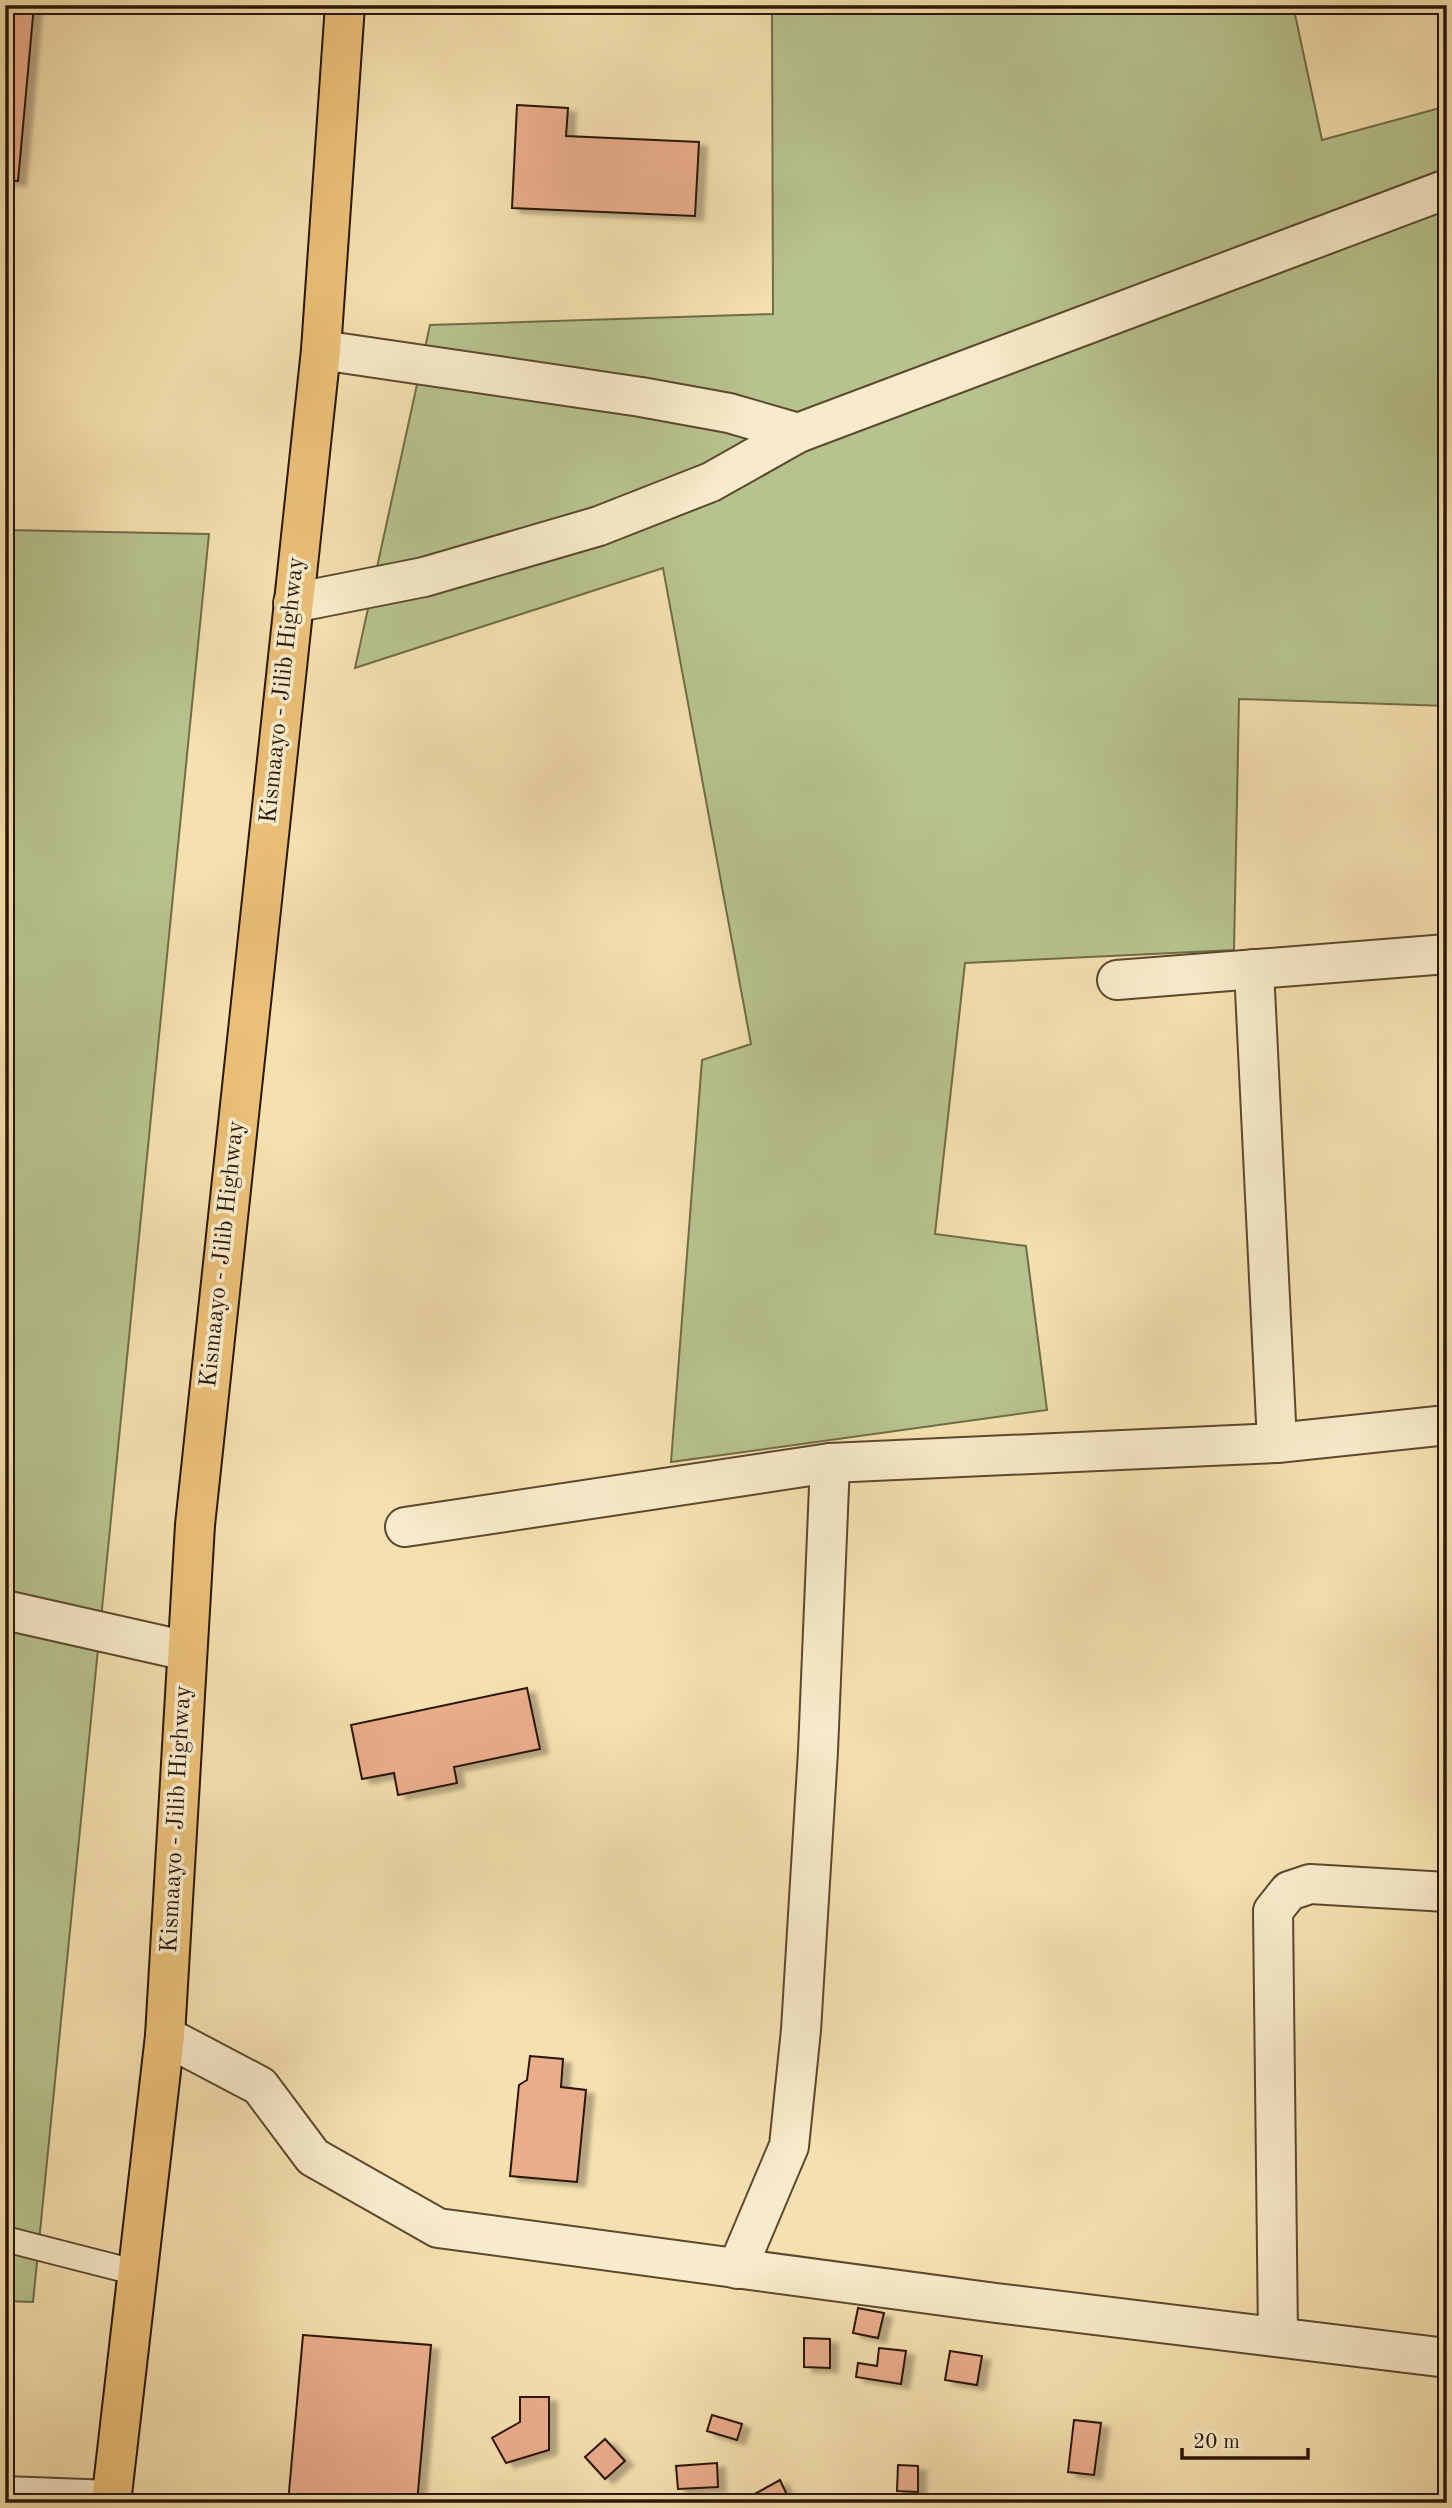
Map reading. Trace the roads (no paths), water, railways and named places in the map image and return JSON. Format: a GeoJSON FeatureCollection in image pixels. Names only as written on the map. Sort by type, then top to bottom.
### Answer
{"type":"FeatureCollection","features":[{"type":"Feature","properties":{"kind":"main road","name":"Kismaayo - Jilib Highway"},"geometry":{"type":"LineString","coordinates":[[111,2498],[165,2036],[195,1525],[321,350],[345,5]]}},
{"type":"Feature","properties":{"kind":"street"},"geometry":{"type":"LineString","coordinates":[[293,603],[424,577],[599,526],[711,482],[798,433],[1447,189]]}},
{"type":"Feature","properties":{"kind":"street"},"geometry":{"type":"LineString","coordinates":[[321,350],[654,399],[729,413],[798,433]]}},
{"type":"Feature","properties":{"kind":"street"},"geometry":{"type":"LineString","coordinates":[[1117,980],[1447,954]]}},
{"type":"Feature","properties":{"kind":"street"},"geometry":{"type":"LineString","coordinates":[[1254,970],[1278,1443]]}},
{"type":"Feature","properties":{"kind":"street"},"geometry":{"type":"LineString","coordinates":[[405,1527],[830,1463],[1278,1443],[1447,1425]]}},
{"type":"Feature","properties":{"kind":"street"},"geometry":{"type":"LineString","coordinates":[[737,2269],[789,2146],[801,2030],[814,1821],[830,1463]]}},
{"type":"Feature","properties":{"kind":"street"},"geometry":{"type":"LineString","coordinates":[[5,1610],[187,1651]]}},
{"type":"Feature","properties":{"kind":"street"},"geometry":{"type":"LineString","coordinates":[[1278,2337],[1273,1912],[1289,1891],[1310,1884],[1447,1892]]}},
{"type":"Feature","properties":{"kind":"street"},"geometry":{"type":"LineString","coordinates":[[165,2036],[260,2086],[313,2157],[438,2228],[737,2269],[1447,2358]]}},
{"type":"Feature","properties":{"kind":"lane"},"geometry":{"type":"LineString","coordinates":[[5,2239],[138,2273]]}},
{"type":"Feature","properties":{"kind":"lane"},"geometry":{"type":"LineString","coordinates":[[5,2489],[111,2498]]}}]}
